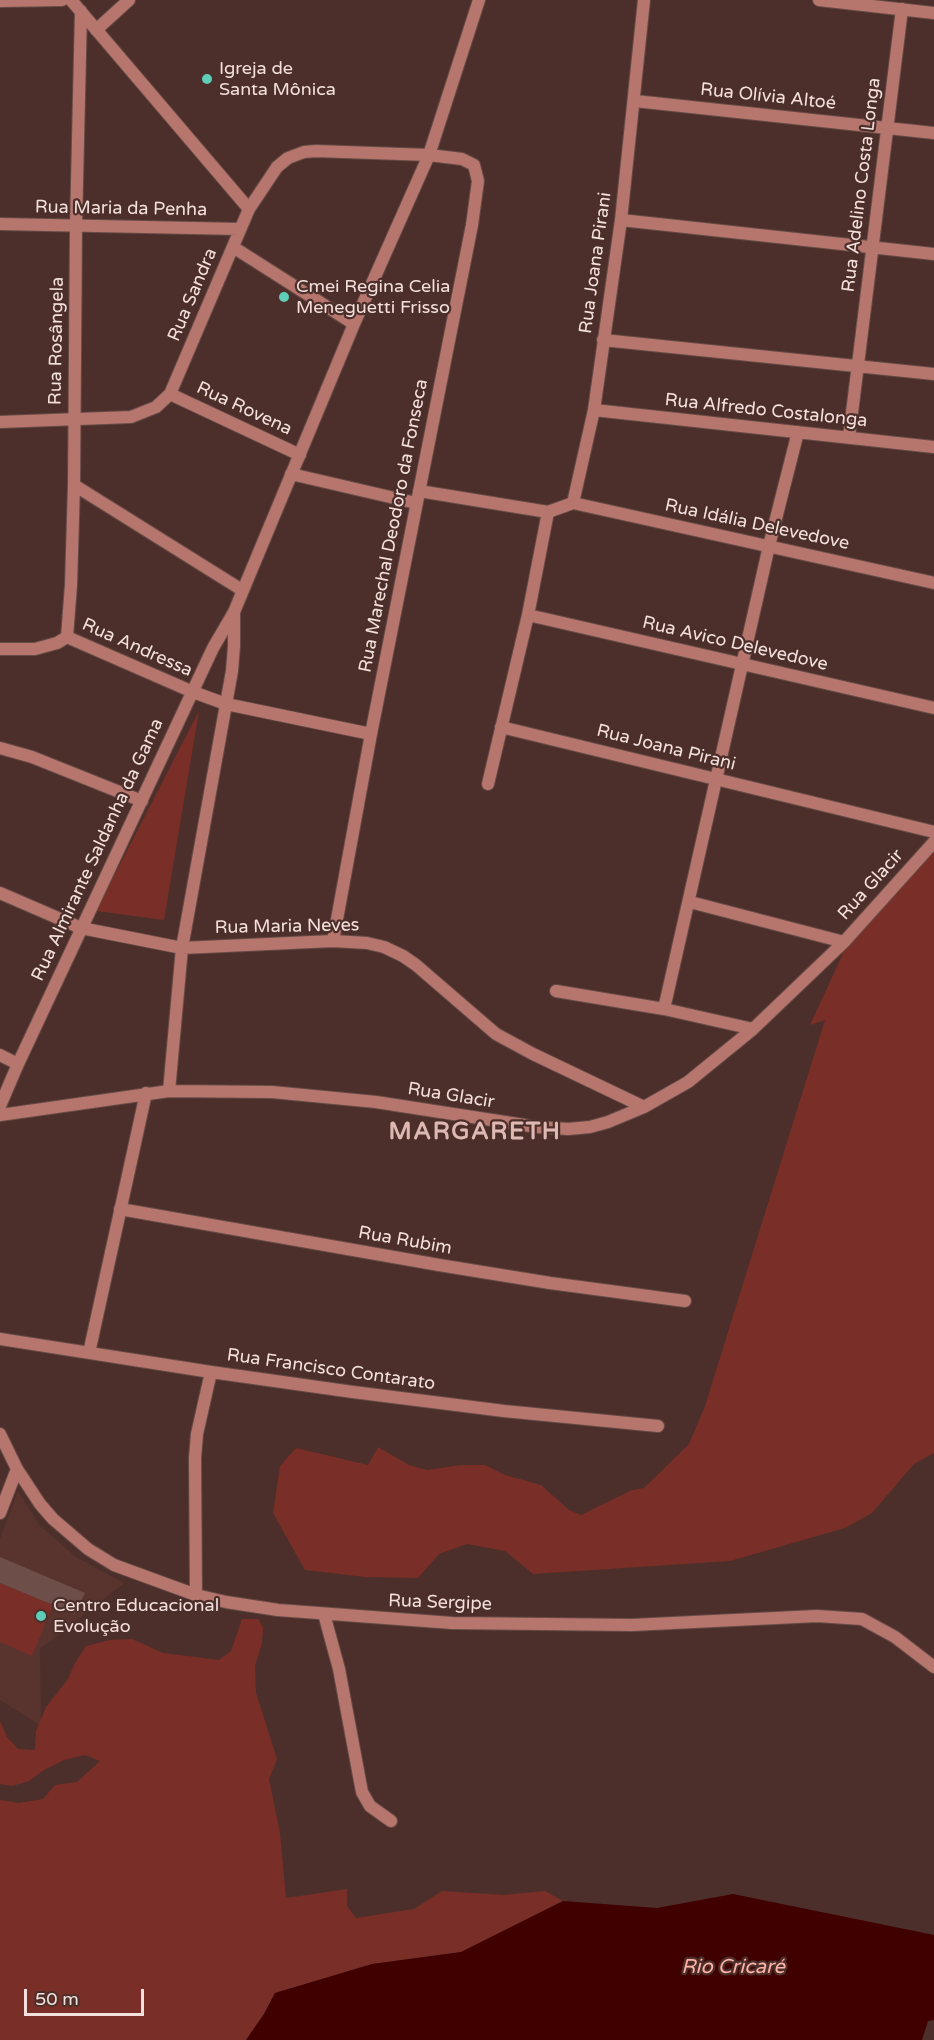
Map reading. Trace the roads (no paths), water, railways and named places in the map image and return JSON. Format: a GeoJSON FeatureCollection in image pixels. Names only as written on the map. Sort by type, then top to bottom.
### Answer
{"type":"FeatureCollection","features":[{"type":"Feature","properties":{"kind":"street"},"geometry":{"type":"LineString","coordinates":[[0,1],[62,0]]}},
{"type":"Feature","properties":{"kind":"street"},"geometry":{"type":"LineString","coordinates":[[71,0],[249,209]]}},
{"type":"Feature","properties":{"kind":"street"},"geometry":{"type":"LineString","coordinates":[[96,30],[129,0]]}},
{"type":"Feature","properties":{"kind":"street","name":"Rua Almirante Saldanha da Gama"},"geometry":{"type":"LineString","coordinates":[[0,1106],[213,648],[234,612],[354,324],[429,155],[478,0]]}},
{"type":"Feature","properties":{"kind":"street","name":"Rua Joana Pirani"},"geometry":{"type":"LineString","coordinates":[[573,503],[594,410],[621,220],[644,0]]}},
{"type":"Feature","properties":{"kind":"street"},"geometry":{"type":"LineString","coordinates":[[819,0],[934,13]]}},
{"type":"Feature","properties":{"kind":"street","name":"Rua Adelino Costa Longa"},"geometry":{"type":"LineString","coordinates":[[849,437],[902,9]]}},
{"type":"Feature","properties":{"kind":"street","name":"Rua Rosângela"},"geometry":{"type":"LineString","coordinates":[[67,637],[74,485],[76,226],[81,11]]}},
{"type":"Feature","properties":{"kind":"street","name":"Rua Olívia Altoé"},"geometry":{"type":"LineString","coordinates":[[635,101],[934,133]]}},
{"type":"Feature","properties":{"kind":"street","name":"Rua Sandra"},"geometry":{"type":"LineString","coordinates":[[170,394],[249,209],[277,167],[296,154],[316,151],[429,155]]}},
{"type":"Feature","properties":{"kind":"street","name":"Rua Marechal Deodoro da Fonseca"},"geometry":{"type":"LineString","coordinates":[[333,940],[417,497],[472,225],[478,182],[477,171],[470,161],[429,155]]}},
{"type":"Feature","properties":{"kind":"street"},"geometry":{"type":"LineString","coordinates":[[621,220],[934,254]]}},
{"type":"Feature","properties":{"kind":"street","name":"Rua Maria da Penha"},"geometry":{"type":"LineString","coordinates":[[0,224],[240,229]]}},
{"type":"Feature","properties":{"kind":"street"},"geometry":{"type":"LineString","coordinates":[[233,247],[354,324]]}},
{"type":"Feature","properties":{"kind":"street"},"geometry":{"type":"LineString","coordinates":[[603,340],[934,374]]}},
{"type":"Feature","properties":{"kind":"street","name":"Rua Rovena"},"geometry":{"type":"LineString","coordinates":[[0,422],[132,417],[156,407],[170,394],[300,455]]}},
{"type":"Feature","properties":{"kind":"street","name":"Rua Alfredo Costalonga"},"geometry":{"type":"LineString","coordinates":[[594,410],[934,447]]}},
{"type":"Feature","properties":{"kind":"street"},"geometry":{"type":"LineString","coordinates":[[664,1009],[769,546],[798,432]]}},
{"type":"Feature","properties":{"kind":"street"},"geometry":{"type":"LineString","coordinates":[[291,474],[417,497],[548,512],[573,503]]}},
{"type":"Feature","properties":{"kind":"street"},"geometry":{"type":"LineString","coordinates":[[74,485],[242,590]]}},
{"type":"Feature","properties":{"kind":"street","name":"Rua Idália Delevedove"},"geometry":{"type":"LineString","coordinates":[[573,503],[934,583]]}},
{"type":"Feature","properties":{"kind":"street"},"geometry":{"type":"LineString","coordinates":[[488,784],[528,615],[548,512]]}},
{"type":"Feature","properties":{"kind":"street","name":"Rua Almirante Saldanha da Gama"},"geometry":{"type":"LineString","coordinates":[[170,1091],[182,948],[226,704],[233,656],[234,612]]}},
{"type":"Feature","properties":{"kind":"street","name":"Rua Avico Delevedove"},"geometry":{"type":"LineString","coordinates":[[528,615],[934,708]]}},
{"type":"Feature","properties":{"kind":"street"},"geometry":{"type":"LineString","coordinates":[[0,649],[35,649],[57,643],[67,637]]}},
{"type":"Feature","properties":{"kind":"street","name":"Rua Andressa"},"geometry":{"type":"LineString","coordinates":[[67,637],[226,704],[371,734]]}},
{"type":"Feature","properties":{"kind":"street","name":"Rua Joana Pirani"},"geometry":{"type":"LineString","coordinates":[[501,727],[934,832]]}},
{"type":"Feature","properties":{"kind":"street"},"geometry":{"type":"LineString","coordinates":[[0,748],[32,757],[142,801]]}},
{"type":"Feature","properties":{"kind":"street","name":"Rua Glacir"},"geometry":{"type":"LineString","coordinates":[[0,1115],[146,1093],[170,1091],[272,1092],[333,1097],[537,1127],[568,1129],[590,1127],[608,1122],[644,1107],[688,1082],[753,1029],[844,942],[934,842]]}},
{"type":"Feature","properties":{"kind":"street","name":"Rua Maria Neves"},"geometry":{"type":"LineString","coordinates":[[0,893],[81,928],[182,948],[333,940],[384,947],[417,965],[496,1034],[644,1107]]}},
{"type":"Feature","properties":{"kind":"street"},"geometry":{"type":"LineString","coordinates":[[690,902],[844,942]]}},
{"type":"Feature","properties":{"kind":"street"},"geometry":{"type":"LineString","coordinates":[[556,991],[664,1009],[753,1029]]}},
{"type":"Feature","properties":{"kind":"street"},"geometry":{"type":"LineString","coordinates":[[0,1055],[18,1064]]}},
{"type":"Feature","properties":{"kind":"street"},"geometry":{"type":"LineString","coordinates":[[89,1353],[146,1093]]}},
{"type":"Feature","properties":{"kind":"street","name":"Rua Rubim"},"geometry":{"type":"LineString","coordinates":[[120,1209],[461,1269],[685,1300]]}},
{"type":"Feature","properties":{"kind":"street","name":"Rua Francisco Contarato"},"geometry":{"type":"LineString","coordinates":[[0,1339],[211,1372],[492,1410],[658,1426]]}},
{"type":"Feature","properties":{"kind":"street"},"geometry":{"type":"LineString","coordinates":[[196,1595],[195,1458],[197,1434],[211,1372]]}},
{"type":"Feature","properties":{"kind":"street","name":"Rua Sergipe"},"geometry":{"type":"LineString","coordinates":[[0,1434],[40,1504],[53,1519],[88,1549],[114,1565],[196,1595],[278,1610],[441,1622],[632,1625],[817,1616],[862,1618],[895,1637],[934,1666]]}},
{"type":"Feature","properties":{"kind":"street"},"geometry":{"type":"LineString","coordinates":[[0,1513],[18,1468]]}},
{"type":"Feature","properties":{"kind":"street"},"geometry":{"type":"LineString","coordinates":[[324,1614],[339,1669],[362,1792],[370,1806],[391,1821]]}},
{"type":"Feature","properties":{"kind":"water","name":"Rio Cricaré"},"geometry":{"type":"Polygon","coordinates":[[[733,1894],[934,1935],[934,2020],[928,2021],[922,2040],[246,2040],[275,1993],[372,1964],[461,1952],[563,1901],[657,1908],[733,1894]]]}},
{"type":"Feature","properties":{"kind":"place","name":"Igreja de Santa Mônica"},"geometry":{"type":"Point","coordinates":[207,79]}},
{"type":"Feature","properties":{"kind":"place","name":"Cmei Regina Celia Meneguetti Frisso"},"geometry":{"type":"Point","coordinates":[284,297]}},
{"type":"Feature","properties":{"kind":"place","name":"Centro Educacional Evolução"},"geometry":{"type":"Point","coordinates":[41,1616]}},
{"type":"Feature","properties":{"kind":"district","name":"MARGARETH"},"geometry":{"type":"Point","coordinates":[475,1133]}}]}
